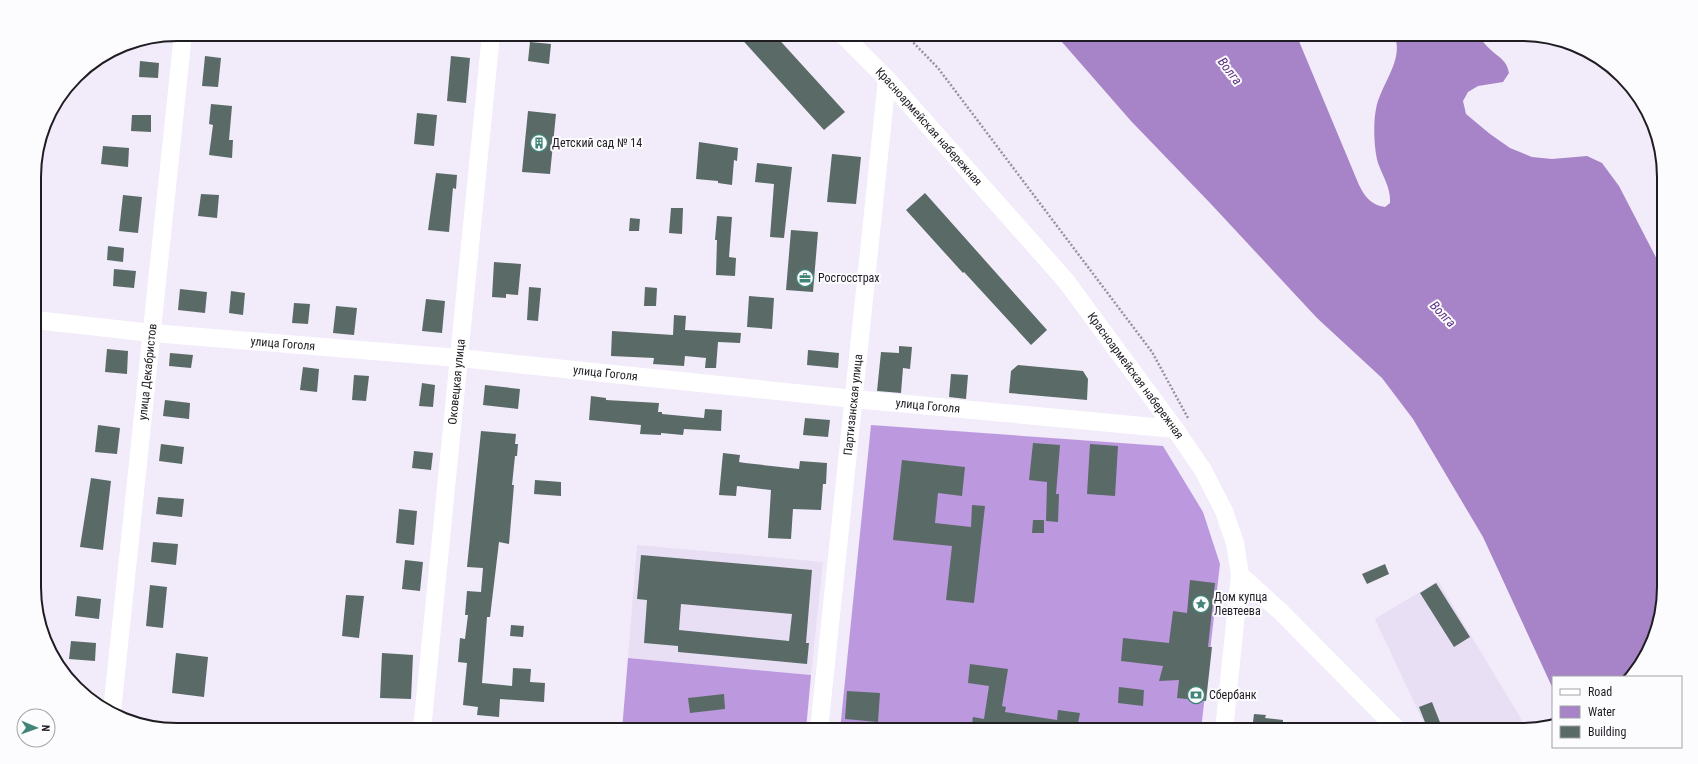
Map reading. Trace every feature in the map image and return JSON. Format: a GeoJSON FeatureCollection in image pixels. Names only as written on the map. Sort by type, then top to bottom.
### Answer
{"type":"FeatureCollection","features":[{"type":"Feature","properties":{"kind":"street","name":"улица Декабристов"},"geometry":{"type":"LineString","coordinates":[[112,707],[182,41]]}},
{"type":"Feature","properties":{"kind":"street","name":"Оковецкая улица"},"geometry":{"type":"LineString","coordinates":[[423,723],[490,41]]}},
{"type":"Feature","properties":{"kind":"street","name":"Красноармейская набережная"},"geometry":{"type":"LineString","coordinates":[[849,41],[887,79],[1066,281],[1182,425],[1224,511],[1235,543],[1240,575],[1225,723]]}},
{"type":"Feature","properties":{"kind":"street","name":"Партизанская улица"},"geometry":{"type":"LineString","coordinates":[[820,723],[887,79]]}},
{"type":"Feature","properties":{"kind":"street","name":"улица Гоголя"},"geometry":{"type":"LineString","coordinates":[[41,321],[152,333],[459,358],[854,399],[1182,425]]}},
{"type":"Feature","properties":{"kind":"street"},"geometry":{"type":"LineString","coordinates":[[1240,575],[1281,612],[1391,723]]}},
{"type":"Feature","properties":{"kind":"path"},"geometry":{"type":"LineString","coordinates":[[912,41],[938,68],[1152,352],[1182,425]]}},
{"type":"Feature","properties":{"kind":"shaded area"},"geometry":{"type":"Polygon","coordinates":[[[871,425],[1163,446],[1203,512],[1220,564],[1202,723],[841,723],[871,425]]]}},
{"type":"Feature","properties":{"kind":"shaded area"},"geometry":{"type":"Polygon","coordinates":[[[637,545],[823,562],[811,675],[628,658],[637,545]]]}},
{"type":"Feature","properties":{"kind":"shaded area"},"geometry":{"type":"Polygon","coordinates":[[[1438,581],[1524,723],[1424,723],[1375,619],[1438,581]]]}},
{"type":"Feature","properties":{"kind":"shaded area"},"geometry":{"type":"Polygon","coordinates":[[[628,658],[811,675],[807,723],[623,723],[628,658]]]}},
{"type":"Feature","properties":{"kind":"water","name":"Волга"},"geometry":{"type":"Polygon","coordinates":[[[1061,41],[1299,41],[1359,185],[1369,200],[1385,207],[1390,203],[1390,198],[1388,187],[1378,163],[1374,121],[1382,90],[1391,72],[1397,53],[1396,41],[1483,41],[1503,60],[1507,65],[1509,73],[1503,82],[1478,86],[1468,92],[1463,101],[1466,114],[1510,148],[1532,157],[1552,159],[1587,156],[1602,163],[1619,186],[1657,259],[1657,596],[1647,639],[1639,655],[1623,676],[1552,676],[1552,687],[1483,537],[1413,419],[1382,378],[1317,318],[1131,121],[1061,41]]]}},
{"type":"Feature","properties":{"kind":"building"},"geometry":{"type":"Polygon","coordinates":[[[743,41],[780,41],[845,112],[824,130],[743,41]]]}},
{"type":"Feature","properties":{"kind":"building"},"geometry":{"type":"Polygon","coordinates":[[[530,42],[551,44],[549,64],[528,61],[530,42]]]}},
{"type":"Feature","properties":{"kind":"building"},"geometry":{"type":"Polygon","coordinates":[[[205,56],[221,58],[218,87],[202,86],[205,56]]]}},
{"type":"Feature","properties":{"kind":"building"},"geometry":{"type":"Polygon","coordinates":[[[451,56],[470,58],[466,103],[447,101],[451,56]]]}},
{"type":"Feature","properties":{"kind":"building"},"geometry":{"type":"Polygon","coordinates":[[[140,61],[159,63],[158,78],[139,77],[140,61]]]}},
{"type":"Feature","properties":{"kind":"building"},"geometry":{"type":"Polygon","coordinates":[[[211,104],[232,106],[229,140],[233,140],[232,158],[209,155],[213,125],[209,124],[211,104]]]}},
{"type":"Feature","properties":{"kind":"building","name":"Детский сад № 14"},"geometry":{"type":"Polygon","coordinates":[[[528,111],[556,114],[550,174],[522,172],[528,111]]]}},
{"type":"Feature","properties":{"kind":"building"},"geometry":{"type":"Polygon","coordinates":[[[417,113],[437,115],[434,146],[414,144],[417,113]]]}},
{"type":"Feature","properties":{"kind":"building"},"geometry":{"type":"Polygon","coordinates":[[[132,115],[151,115],[151,132],[131,131],[132,115]]]}},
{"type":"Feature","properties":{"kind":"building"},"geometry":{"type":"Polygon","coordinates":[[[699,142],[738,148],[737,161],[734,160],[732,185],[718,183],[718,181],[696,179],[699,142]]]}},
{"type":"Feature","properties":{"kind":"building"},"geometry":{"type":"Polygon","coordinates":[[[103,146],[129,148],[128,167],[101,164],[103,146]]]}},
{"type":"Feature","properties":{"kind":"building"},"geometry":{"type":"Polygon","coordinates":[[[832,154],[861,157],[856,204],[827,202],[832,154]]]}},
{"type":"Feature","properties":{"kind":"building"},"geometry":{"type":"Polygon","coordinates":[[[757,163],[792,167],[784,238],[770,237],[774,184],[755,182],[757,163]]]}},
{"type":"Feature","properties":{"kind":"building"},"geometry":{"type":"Polygon","coordinates":[[[436,173],[457,175],[456,189],[453,188],[449,232],[428,230],[436,173]]]}},
{"type":"Feature","properties":{"kind":"building"},"geometry":{"type":"Polygon","coordinates":[[[925,193],[1047,330],[1031,345],[906,210],[925,193]]]}},
{"type":"Feature","properties":{"kind":"building"},"geometry":{"type":"Polygon","coordinates":[[[201,194],[219,195],[217,218],[198,216],[201,194]]]}},
{"type":"Feature","properties":{"kind":"building"},"geometry":{"type":"Polygon","coordinates":[[[123,195],[142,197],[138,233],[119,231],[123,195]]]}},
{"type":"Feature","properties":{"kind":"building"},"geometry":{"type":"Polygon","coordinates":[[[671,208],[683,208],[682,234],[669,233],[671,208]]]}},
{"type":"Feature","properties":{"kind":"building"},"geometry":{"type":"Polygon","coordinates":[[[717,216],[732,217],[729,257],[736,258],[735,276],[716,275],[717,240],[715,240],[717,216]]]}},
{"type":"Feature","properties":{"kind":"building"},"geometry":{"type":"Polygon","coordinates":[[[630,218],[640,219],[639,231],[629,231],[630,218]]]}},
{"type":"Feature","properties":{"kind":"building"},"geometry":{"type":"Polygon","coordinates":[[[791,230],[818,232],[813,292],[786,290],[791,230]]]}},
{"type":"Feature","properties":{"kind":"building"},"geometry":{"type":"Polygon","coordinates":[[[108,246],[124,248],[123,262],[107,260],[108,246]]]}},
{"type":"Feature","properties":{"kind":"building"},"geometry":{"type":"Polygon","coordinates":[[[494,262],[521,264],[518,295],[506,294],[506,298],[492,297],[494,262]]]}},
{"type":"Feature","properties":{"kind":"building"},"geometry":{"type":"Polygon","coordinates":[[[114,269],[136,271],[134,288],[113,286],[114,269]]]}},
{"type":"Feature","properties":{"kind":"building"},"geometry":{"type":"Polygon","coordinates":[[[529,287],[541,288],[538,321],[527,320],[529,287]]]}},
{"type":"Feature","properties":{"kind":"building"},"geometry":{"type":"Polygon","coordinates":[[[645,287],[657,288],[656,306],[644,306],[645,287]]]}},
{"type":"Feature","properties":{"kind":"building"},"geometry":{"type":"Polygon","coordinates":[[[180,289],[207,292],[205,313],[178,310],[180,289]]]}},
{"type":"Feature","properties":{"kind":"building"},"geometry":{"type":"Polygon","coordinates":[[[231,291],[245,293],[243,315],[229,313],[231,291]]]}},
{"type":"Feature","properties":{"kind":"building"},"geometry":{"type":"Polygon","coordinates":[[[749,296],[774,298],[772,329],[747,327],[749,296]]]}},
{"type":"Feature","properties":{"kind":"building"},"geometry":{"type":"Polygon","coordinates":[[[426,299],[445,301],[442,333],[422,331],[426,299]]]}},
{"type":"Feature","properties":{"kind":"building"},"geometry":{"type":"Polygon","coordinates":[[[294,303],[310,304],[308,324],[292,323],[294,303]]]}},
{"type":"Feature","properties":{"kind":"building"},"geometry":{"type":"Polygon","coordinates":[[[336,306],[357,308],[354,335],[333,333],[336,306]]]}},
{"type":"Feature","properties":{"kind":"building"},"geometry":{"type":"Polygon","coordinates":[[[674,315],[686,316],[685,330],[741,333],[740,343],[718,342],[716,368],[705,368],[706,358],[685,356],[684,366],[653,364],[654,358],[611,356],[612,331],[673,335],[674,315]]]}},
{"type":"Feature","properties":{"kind":"building"},"geometry":{"type":"Polygon","coordinates":[[[899,346],[912,347],[910,369],[903,368],[901,393],[877,391],[881,352],[899,353],[899,346]]]}},
{"type":"Feature","properties":{"kind":"building"},"geometry":{"type":"Polygon","coordinates":[[[107,349],[128,351],[127,374],[105,372],[107,349]]]}},
{"type":"Feature","properties":{"kind":"building"},"geometry":{"type":"Polygon","coordinates":[[[808,350],[839,353],[838,368],[807,365],[808,350]]]}},
{"type":"Feature","properties":{"kind":"building"},"geometry":{"type":"Polygon","coordinates":[[[170,353],[193,355],[191,368],[169,366],[170,353]]]}},
{"type":"Feature","properties":{"kind":"building"},"geometry":{"type":"Polygon","coordinates":[[[1018,365],[1083,371],[1088,379],[1087,400],[1009,393],[1011,371],[1018,365]]]}},
{"type":"Feature","properties":{"kind":"building"},"geometry":{"type":"Polygon","coordinates":[[[303,367],[319,369],[317,392],[300,390],[303,367]]]}},
{"type":"Feature","properties":{"kind":"building"},"geometry":{"type":"Polygon","coordinates":[[[951,374],[968,375],[966,399],[949,397],[951,374]]]}},
{"type":"Feature","properties":{"kind":"building"},"geometry":{"type":"Polygon","coordinates":[[[354,375],[369,376],[366,401],[352,400],[354,375]]]}},
{"type":"Feature","properties":{"kind":"building"},"geometry":{"type":"Polygon","coordinates":[[[422,383],[435,385],[433,407],[419,406],[422,383]]]}},
{"type":"Feature","properties":{"kind":"building"},"geometry":{"type":"Polygon","coordinates":[[[485,385],[520,389],[518,409],[483,405],[485,385]]]}},
{"type":"Feature","properties":{"kind":"building"},"geometry":{"type":"Polygon","coordinates":[[[591,396],[606,398],[606,400],[659,403],[658,412],[662,412],[662,414],[704,418],[705,409],[722,410],[721,431],[684,429],[683,435],[661,433],[661,435],[640,434],[641,425],[589,420],[591,396]]]}},
{"type":"Feature","properties":{"kind":"building"},"geometry":{"type":"Polygon","coordinates":[[[165,400],[190,403],[189,419],[163,416],[165,400]]]}},
{"type":"Feature","properties":{"kind":"building"},"geometry":{"type":"Polygon","coordinates":[[[805,418],[830,420],[828,437],[803,435],[805,418]]]}},
{"type":"Feature","properties":{"kind":"building"},"geometry":{"type":"Polygon","coordinates":[[[98,425],[120,428],[117,454],[95,452],[98,425]]]}},
{"type":"Feature","properties":{"kind":"building"},"geometry":{"type":"Polygon","coordinates":[[[481,431],[516,434],[515,444],[518,444],[517,456],[515,456],[512,485],[514,485],[509,544],[499,542],[490,617],[487,617],[482,683],[512,686],[513,668],[531,669],[530,682],[545,683],[544,702],[500,699],[499,717],[477,715],[478,707],[463,705],[467,663],[458,662],[460,638],[465,639],[468,615],[465,615],[467,591],[481,592],[483,568],[467,567],[481,431]]]}},
{"type":"Feature","properties":{"kind":"building"},"geometry":{"type":"Polygon","coordinates":[[[1033,443],[1060,445],[1056,494],[1059,494],[1058,522],[1046,521],[1047,482],[1029,480],[1033,443]]]}},
{"type":"Feature","properties":{"kind":"building"},"geometry":{"type":"Polygon","coordinates":[[[161,444],[184,447],[182,464],[159,461],[161,444]]]}},
{"type":"Feature","properties":{"kind":"building"},"geometry":{"type":"Polygon","coordinates":[[[1090,444],[1118,446],[1115,496],[1087,494],[1090,444]]]}},
{"type":"Feature","properties":{"kind":"building"},"geometry":{"type":"Polygon","coordinates":[[[414,451],[433,453],[431,470],[412,468],[414,451]]]}},
{"type":"Feature","properties":{"kind":"building"},"geometry":{"type":"Polygon","coordinates":[[[723,453],[740,455],[739,462],[799,469],[800,461],[827,463],[826,484],[823,484],[821,510],[793,509],[791,539],[768,538],[771,490],[737,486],[736,496],[719,495],[723,453]]]}},
{"type":"Feature","properties":{"kind":"building"},"geometry":{"type":"Polygon","coordinates":[[[902,460],[965,467],[962,496],[938,493],[935,523],[971,527],[972,505],[985,506],[974,603],[946,600],[952,546],[893,540],[902,460]]]}},
{"type":"Feature","properties":{"kind":"building"},"geometry":{"type":"Polygon","coordinates":[[[91,478],[111,481],[103,550],[80,547],[91,478]]]}},
{"type":"Feature","properties":{"kind":"building"},"geometry":{"type":"Polygon","coordinates":[[[535,480],[561,482],[561,496],[534,494],[535,480]]]}},
{"type":"Feature","properties":{"kind":"building"},"geometry":{"type":"Polygon","coordinates":[[[158,497],[184,499],[182,517],[156,514],[158,497]]]}},
{"type":"Feature","properties":{"kind":"building"},"geometry":{"type":"Polygon","coordinates":[[[399,509],[417,511],[414,545],[396,543],[399,509]]]}},
{"type":"Feature","properties":{"kind":"building"},"geometry":{"type":"Polygon","coordinates":[[[1033,520],[1044,520],[1044,533],[1032,533],[1033,520]]]}},
{"type":"Feature","properties":{"kind":"building"},"geometry":{"type":"Polygon","coordinates":[[[153,542],[178,544],[176,565],[151,562],[153,542]]]}},
{"type":"Feature","properties":{"kind":"building"},"geometry":{"type":"Polygon","coordinates":[[[641,555],[812,570],[806,643],[809,643],[807,664],[678,652],[678,646],[644,643],[647,600],[637,599],[641,555]],[[681,604],[679,630],[789,641],[792,614],[681,604]]]}},
{"type":"Feature","properties":{"kind":"building"},"geometry":{"type":"Polygon","coordinates":[[[405,560],[423,562],[420,591],[402,589],[405,560]]]}},
{"type":"Feature","properties":{"kind":"building"},"geometry":{"type":"Polygon","coordinates":[[[1385,564],[1389,574],[1367,584],[1362,574],[1385,564]]]}},
{"type":"Feature","properties":{"kind":"building"},"geometry":{"type":"Polygon","coordinates":[[[1190,580],[1215,583],[1208,647],[1212,647],[1206,701],[1177,698],[1179,680],[1159,681],[1163,666],[1121,661],[1123,638],[1169,643],[1173,611],[1187,613],[1190,580]]]}},
{"type":"Feature","properties":{"kind":"building"},"geometry":{"type":"Polygon","coordinates":[[[1436,583],[1470,637],[1454,647],[1420,593],[1436,583]]]}},
{"type":"Feature","properties":{"kind":"building"},"geometry":{"type":"Polygon","coordinates":[[[150,585],[167,587],[163,628],[146,626],[150,585]]]}},
{"type":"Feature","properties":{"kind":"building"},"geometry":{"type":"Polygon","coordinates":[[[346,595],[364,596],[359,638],[342,636],[346,595]]]}},
{"type":"Feature","properties":{"kind":"building"},"geometry":{"type":"Polygon","coordinates":[[[77,596],[101,599],[99,619],[75,616],[77,596]]]}},
{"type":"Feature","properties":{"kind":"building"},"geometry":{"type":"Polygon","coordinates":[[[511,625],[524,626],[523,637],[510,636],[511,625]]]}},
{"type":"Feature","properties":{"kind":"building"},"geometry":{"type":"Polygon","coordinates":[[[71,641],[96,643],[95,661],[69,659],[71,641]]]}},
{"type":"Feature","properties":{"kind":"building"},"geometry":{"type":"Polygon","coordinates":[[[176,653],[208,657],[204,697],[172,693],[176,653]]]}},
{"type":"Feature","properties":{"kind":"building"},"geometry":{"type":"Polygon","coordinates":[[[382,653],[413,655],[411,699],[380,698],[382,653]]]}},
{"type":"Feature","properties":{"kind":"building"},"geometry":{"type":"Polygon","coordinates":[[[970,664],[1008,669],[1002,706],[1006,707],[1005,712],[1057,720],[1058,710],[1080,713],[1078,723],[972,723],[973,717],[984,719],[989,686],[968,683],[970,664]]]}},
{"type":"Feature","properties":{"kind":"building"},"geometry":{"type":"Polygon","coordinates":[[[1119,687],[1144,690],[1143,706],[1118,703],[1119,687]]]}},
{"type":"Feature","properties":{"kind":"building"},"geometry":{"type":"Polygon","coordinates":[[[847,691],[880,693],[878,722],[845,719],[847,691]]]}},
{"type":"Feature","properties":{"kind":"building"},"geometry":{"type":"Polygon","coordinates":[[[724,694],[725,709],[690,713],[688,698],[724,694]]]}},
{"type":"Feature","properties":{"kind":"building"},"geometry":{"type":"Polygon","coordinates":[[[1432,702],[1440,723],[1425,723],[1419,707],[1432,702]]]}},
{"type":"Feature","properties":{"kind":"building"},"geometry":{"type":"Polygon","coordinates":[[[1254,714],[1266,715],[1265,718],[1283,720],[1283,723],[1253,723],[1254,714]]]}},
{"type":"Feature","properties":{"kind":"place","name":"Детский сад № 14"},"geometry":{"type":"Point","coordinates":[539,143]}},
{"type":"Feature","properties":{"kind":"place","name":"Росгосстрах"},"geometry":{"type":"Point","coordinates":[805,278]}},
{"type":"Feature","properties":{"kind":"place","name":"Дом купца Левтеева"},"geometry":{"type":"Point","coordinates":[1201,604]}},
{"type":"Feature","properties":{"kind":"place","name":"Сбербанк"},"geometry":{"type":"Point","coordinates":[1196,695]}}]}
